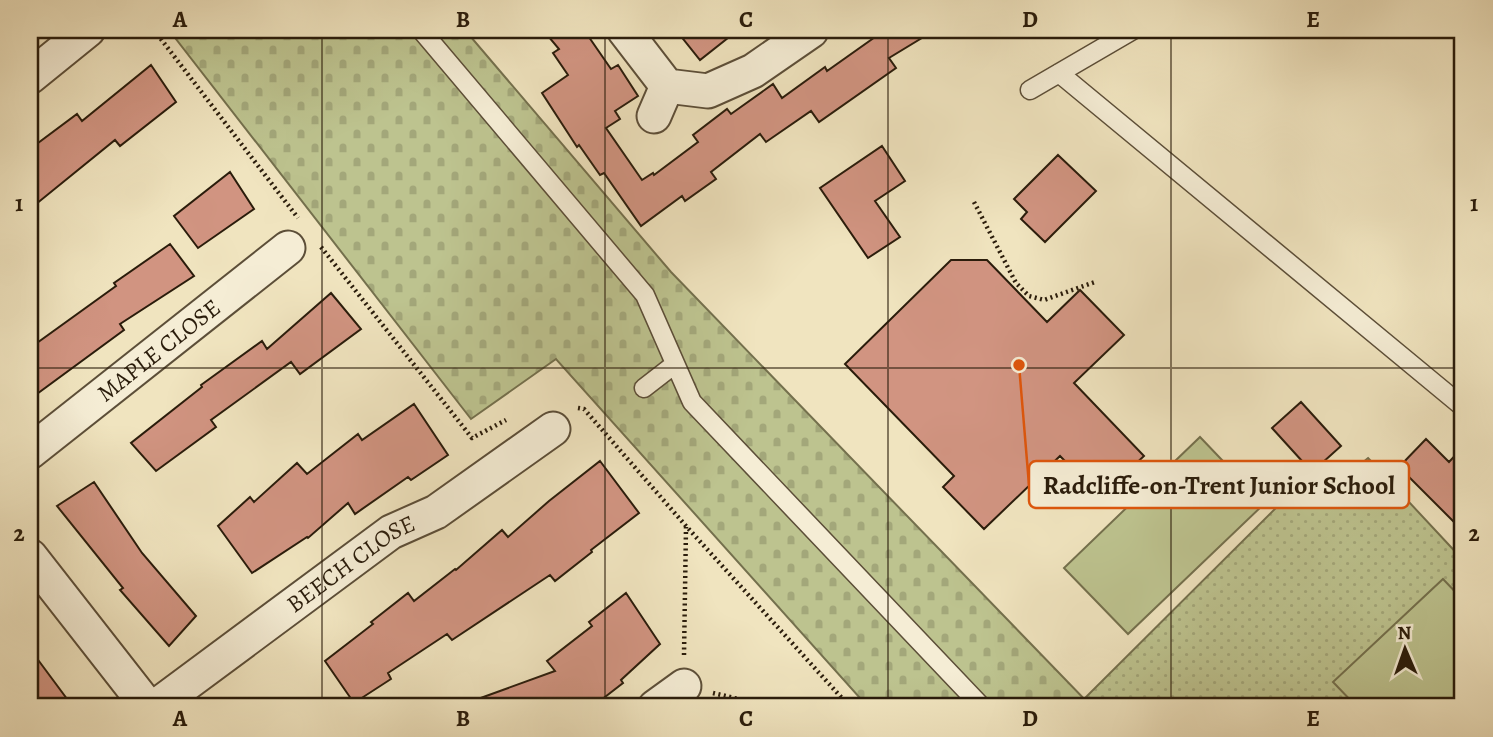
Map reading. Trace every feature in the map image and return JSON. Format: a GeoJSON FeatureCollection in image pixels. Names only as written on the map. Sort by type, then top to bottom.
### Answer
{"type":"FeatureCollection","features":[{"type":"Feature","properties":{"kind":"street"},"geometry":{"type":"LineString","coordinates":[[30,77],[88,30]]}},
{"type":"Feature","properties":{"kind":"street"},"geometry":{"type":"LineString","coordinates":[[624,30],[667,86],[708,91],[753,71],[811,31]]}},
{"type":"Feature","properties":{"kind":"street"},"geometry":{"type":"LineString","coordinates":[[654,116],[667,86]]}},
{"type":"Feature","properties":{"kind":"street","name":"MAPLE CLOSE"},"geometry":{"type":"LineString","coordinates":[[30,452],[303,238]]}},
{"type":"Feature","properties":{"kind":"street","name":"BEECH CLOSE"},"geometry":{"type":"LineString","coordinates":[[155,707],[391,532],[436,512],[564,418]]}},
{"type":"Feature","properties":{"kind":"street"},"geometry":{"type":"LineString","coordinates":[[30,556],[148,707]]}},
{"type":"Feature","properties":{"kind":"street"},"geometry":{"type":"LineString","coordinates":[[655,707],[684,686]]}},
{"type":"Feature","properties":{"kind":"lane"},"geometry":{"type":"LineString","coordinates":[[421,30],[645,295],[692,402],[982,707]]}},
{"type":"Feature","properties":{"kind":"lane"},"geometry":{"type":"LineString","coordinates":[[1030,90],[1133,30]]}},
{"type":"Feature","properties":{"kind":"lane"},"geometry":{"type":"LineString","coordinates":[[1059,73],[1463,407]]}},
{"type":"Feature","properties":{"kind":"lane"},"geometry":{"type":"LineString","coordinates":[[644,388],[675,364]]}},
{"type":"Feature","properties":{"kind":"path"},"geometry":{"type":"LineString","coordinates":[[155,30],[303,238],[472,438],[508,419]]}},
{"type":"Feature","properties":{"kind":"path"},"geometry":{"type":"LineString","coordinates":[[974,202],[1016,284],[1029,296],[1044,300],[1095,282]]}},
{"type":"Feature","properties":{"kind":"path"},"geometry":{"type":"LineString","coordinates":[[564,418],[584,410],[850,707]]}},
{"type":"Feature","properties":{"kind":"path"},"geometry":{"type":"LineString","coordinates":[[686,526],[684,686],[772,707]]}},
{"type":"Feature","properties":{"kind":"green space"},"geometry":{"type":"Polygon","coordinates":[[[169,30],[465,30],[671,272],[1092,707],[868,707],[556,359],[471,419],[169,30]]]}},
{"type":"Feature","properties":{"kind":"green space"},"geometry":{"type":"Polygon","coordinates":[[[1200,437],[1264,504],[1128,634],[1064,568],[1200,437]]]}},
{"type":"Feature","properties":{"kind":"green space"},"geometry":{"type":"Polygon","coordinates":[[[1368,458],[1463,560],[1463,707],[1092,707],[1084,699],[1303,481],[1321,497],[1368,458]]]}},
{"type":"Feature","properties":{"kind":"green space"},"geometry":{"type":"Polygon","coordinates":[[[1443,579],[1463,600],[1463,707],[1357,707],[1333,682],[1443,579]]]}},
{"type":"Feature","properties":{"kind":"building"},"geometry":{"type":"Polygon","coordinates":[[[543,30],[584,30],[611,69],[618,65],[638,96],[615,111],[620,119],[606,128],[642,180],[653,173],[654,175],[698,142],[693,135],[727,109],[731,114],[773,84],[782,98],[825,67],[827,71],[885,30],[935,30],[889,58],[896,68],[819,122],[811,111],[766,142],[760,134],[711,172],[716,179],[685,201],[682,196],[641,226],[604,173],[600,175],[579,145],[577,147],[542,93],[568,75],[553,53],[559,49],[543,30]]]}},
{"type":"Feature","properties":{"kind":"building"},"geometry":{"type":"Polygon","coordinates":[[[676,30],[738,30],[700,60],[676,30]]]}},
{"type":"Feature","properties":{"kind":"building"},"geometry":{"type":"Polygon","coordinates":[[[151,65],[176,102],[120,146],[115,140],[30,209],[30,149],[77,114],[82,121],[151,65]]]}},
{"type":"Feature","properties":{"kind":"building"},"geometry":{"type":"Polygon","coordinates":[[[882,146],[905,181],[875,201],[900,237],[868,258],[820,188],[882,146]]]}},
{"type":"Feature","properties":{"kind":"building"},"geometry":{"type":"Polygon","coordinates":[[[1058,155],[1096,191],[1045,242],[1021,219],[1027,212],[1014,199],[1058,155]]]}},
{"type":"Feature","properties":{"kind":"building"},"geometry":{"type":"Polygon","coordinates":[[[230,172],[254,209],[198,248],[174,216],[230,172]]]}},
{"type":"Feature","properties":{"kind":"building"},"geometry":{"type":"Polygon","coordinates":[[[170,244],[194,276],[120,324],[124,330],[30,399],[30,348],[170,244]]]}},
{"type":"Feature","properties":{"kind":"building"},"geometry":{"type":"Polygon","coordinates":[[[951,260],[987,260],[1047,322],[1080,290],[1124,335],[1074,383],[1144,456],[1100,497],[1060,456],[984,529],[943,487],[954,476],[845,364],[951,260]]]}},
{"type":"Feature","properties":{"kind":"building"},"geometry":{"type":"Polygon","coordinates":[[[331,293],[361,329],[300,374],[291,362],[211,420],[216,427],[156,471],[131,443],[202,387],[201,385],[262,341],[267,349],[331,293]]]}},
{"type":"Feature","properties":{"kind":"building"},"geometry":{"type":"Polygon","coordinates":[[[1301,402],[1341,446],[1312,472],[1272,428],[1301,402]]]}},
{"type":"Feature","properties":{"kind":"building"},"geometry":{"type":"Polygon","coordinates":[[[414,404],[448,455],[411,480],[408,477],[355,514],[348,503],[308,538],[252,573],[218,526],[250,497],[254,502],[297,463],[307,474],[358,434],[362,440],[414,404]]]}},
{"type":"Feature","properties":{"kind":"building"},"geometry":{"type":"Polygon","coordinates":[[[1426,439],[1449,462],[1463,447],[1463,531],[1399,467],[1426,439]]]}},
{"type":"Feature","properties":{"kind":"building"},"geometry":{"type":"Polygon","coordinates":[[[600,461],[639,513],[555,581],[550,575],[452,640],[447,634],[388,673],[391,679],[354,703],[325,661],[408,593],[414,601],[456,570],[502,530],[508,537],[600,461]]]}},
{"type":"Feature","properties":{"kind":"building"},"geometry":{"type":"Polygon","coordinates":[[[94,482],[142,553],[196,616],[169,646],[120,590],[123,588],[57,506],[94,482]]]}},
{"type":"Feature","properties":{"kind":"building"},"geometry":{"type":"Polygon","coordinates":[[[626,593],[660,644],[621,680],[623,683],[592,707],[464,707],[464,704],[555,671],[547,661],[592,626],[589,622],[626,593]]]}},
{"type":"Feature","properties":{"kind":"building"},"geometry":{"type":"Polygon","coordinates":[[[30,649],[73,707],[30,707],[30,649]]]}},
{"type":"Feature","properties":{"kind":"place","name":"Radcliffe-on-Trent Junior School"},"geometry":{"type":"Point","coordinates":[1019,365]}}]}
